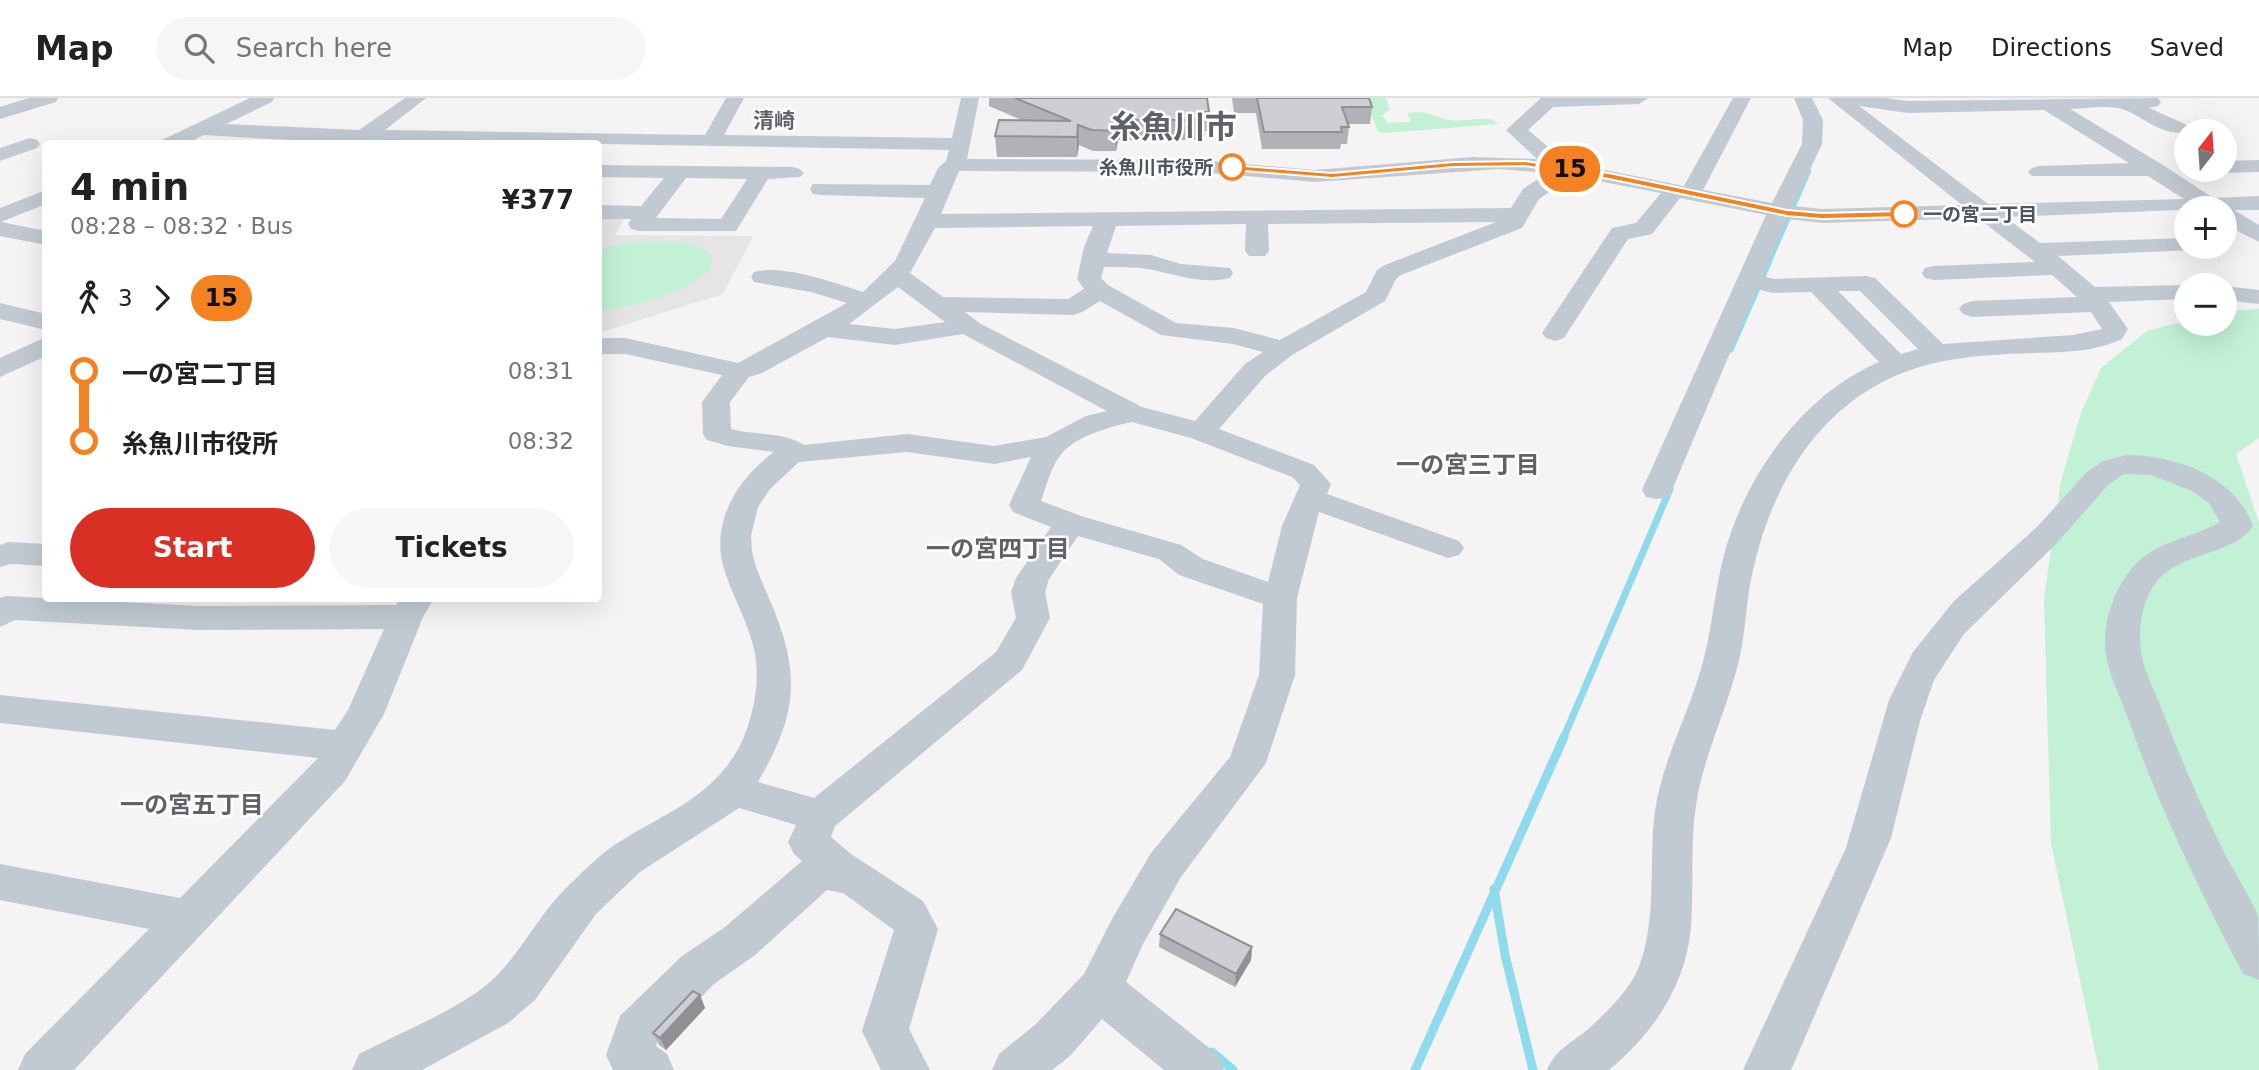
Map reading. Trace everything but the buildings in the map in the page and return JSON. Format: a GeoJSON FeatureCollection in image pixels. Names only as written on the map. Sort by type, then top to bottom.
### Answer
{"type":"FeatureCollection","features":[{"type":"Feature","properties":{"kind":"street"},"geometry":{"type":"LineString","coordinates":[[0,113],[49,98]]}},
{"type":"Feature","properties":{"kind":"street"},"geometry":{"type":"LineString","coordinates":[[178,140],[265,98]]}},
{"type":"Feature","properties":{"kind":"street"},"geometry":{"type":"LineString","coordinates":[[358,140],[418,98]]}},
{"type":"Feature","properties":{"kind":"street"},"geometry":{"type":"LineString","coordinates":[[735,98],[716,141],[690,172],[639,223],[728,226],[761,173]]}},
{"type":"Feature","properties":{"kind":"street"},"geometry":{"type":"LineString","coordinates":[[602,346],[625,346],[739,371],[753,367],[866,301],[897,275],[925,221],[948,169],[958,154],[970,98]]}},
{"type":"Feature","properties":{"kind":"street"},"geometry":{"type":"LineString","coordinates":[[1559,167],[1517,132],[1518,127],[1535,116],[1548,102],[1639,98]]}},
{"type":"Feature","properties":{"kind":"street"},"geometry":{"type":"LineString","coordinates":[[1555,333],[1620,233],[1644,229],[1653,213],[1662,210],[1682,192],[1742,98]]}},
{"type":"Feature","properties":{"kind":"street"},"geometry":{"type":"LineString","coordinates":[[1657,490],[1779,212],[1812,144],[1813,120],[1803,98]]}},
{"type":"Feature","properties":{"kind":"street"},"geometry":{"type":"LineString","coordinates":[[1837,98],[1984,212],[2032,259],[2057,268],[2086,301]]}},
{"type":"Feature","properties":{"kind":"street"},"geometry":{"type":"LineString","coordinates":[[1844,98],[1908,107],[1946,102],[2151,102]]}},
{"type":"Feature","properties":{"kind":"street"},"geometry":{"type":"LineString","coordinates":[[2123,100],[2156,120],[2174,126]]}},
{"type":"Feature","properties":{"kind":"street"},"geometry":{"type":"LineString","coordinates":[[2048,104],[2195,196]]}},
{"type":"Feature","properties":{"kind":"street"},"geometry":{"type":"LineString","coordinates":[[202,130],[358,140],[716,141],[1196,166],[1312,176],[1371,174],[1476,163],[1559,167],[1779,212],[1822,216],[2174,210]]}},
{"type":"Feature","properties":{"kind":"street"},"geometry":{"type":"LineString","coordinates":[[602,153],[614,139]]}},
{"type":"Feature","properties":{"kind":"street"},"geometry":{"type":"LineString","coordinates":[[0,155],[30,144]]}},
{"type":"Feature","properties":{"kind":"street"},"geometry":{"type":"LineString","coordinates":[[2237,167],[2259,166]]}},
{"type":"Feature","properties":{"kind":"street"},"geometry":{"type":"LineString","coordinates":[[1201,432],[1255,370],[1283,349],[1376,296],[1386,275],[1393,270],[1514,223],[1521,215],[1528,198],[1555,179],[1559,167]]}},
{"type":"Feature","properties":{"kind":"street"},"geometry":{"type":"LineString","coordinates":[[2039,172],[2174,168]]}},
{"type":"Feature","properties":{"kind":"street"},"geometry":{"type":"LineString","coordinates":[[602,171],[793,173]]}},
{"type":"Feature","properties":{"kind":"street"},"geometry":{"type":"LineString","coordinates":[[821,189],[938,192]]}},
{"type":"Feature","properties":{"kind":"street"},"geometry":{"type":"LineString","coordinates":[[0,219],[42,198]]}},
{"type":"Feature","properties":{"kind":"street"},"geometry":{"type":"LineString","coordinates":[[2237,206],[2259,203]]}},
{"type":"Feature","properties":{"kind":"street"},"geometry":{"type":"LineString","coordinates":[[602,212],[648,213]]}},
{"type":"Feature","properties":{"kind":"street"},"geometry":{"type":"LineString","coordinates":[[1571,1070],[1600,1050],[1628,1022],[1649,992],[1666,949],[1676,802],[1721,665],[1732,585],[1742,546],[1762,497],[1784,457],[1819,415],[1841,394],[1863,380],[1918,359],[1974,348],[2100,340],[2113,334],[2115,329],[2109,317],[2032,259],[1959,213]]}},
{"type":"Feature","properties":{"kind":"street"},"geometry":{"type":"LineString","coordinates":[[925,221],[1521,215]]}},
{"type":"Feature","properties":{"kind":"street"},"geometry":{"type":"LineString","coordinates":[[1256,251],[1257,217]]}},
{"type":"Feature","properties":{"kind":"street"},"geometry":{"type":"LineString","coordinates":[[0,219],[42,236]]}},
{"type":"Feature","properties":{"kind":"street"},"geometry":{"type":"LineString","coordinates":[[1107,220],[1089,279],[1100,290],[1141,311],[1155,323],[1170,330],[1234,336],[1283,349]]}},
{"type":"Feature","properties":{"kind":"street"},"geometry":{"type":"LineString","coordinates":[[2237,222],[2259,235]]}},
{"type":"Feature","properties":{"kind":"street"},"geometry":{"type":"LineString","coordinates":[[1934,273],[2032,259],[2174,245]]}},
{"type":"Feature","properties":{"kind":"street"},"geometry":{"type":"LineString","coordinates":[[1093,259],[1151,262],[1179,271],[1221,273]]}},
{"type":"Feature","properties":{"kind":"street"},"geometry":{"type":"LineString","coordinates":[[897,275],[967,326],[1132,413],[1201,432],[1303,471],[1316,484],[1298,526],[1280,598],[1277,675],[1247,763],[1166,865],[1127,932],[1100,989],[1053,1040],[1016,1070]]}},
{"type":"Feature","properties":{"kind":"street"},"geometry":{"type":"LineString","coordinates":[[763,277],[816,285],[866,301]]}},
{"type":"Feature","properties":{"kind":"street"},"geometry":{"type":"LineString","coordinates":[[1750,280],[1773,286],[1866,283],[1918,359]]}},
{"type":"Feature","properties":{"kind":"street"},"geometry":{"type":"LineString","coordinates":[[1818,285],[1918,359]]}},
{"type":"Feature","properties":{"kind":"street"},"geometry":{"type":"LineString","coordinates":[[939,304],[1073,307],[1100,290]]}},
{"type":"Feature","properties":{"kind":"street"},"geometry":{"type":"LineString","coordinates":[[1972,309],[2174,293]]}},
{"type":"Feature","properties":{"kind":"street"},"geometry":{"type":"LineString","coordinates":[[2237,294],[2259,297]]}},
{"type":"Feature","properties":{"kind":"street"},"geometry":{"type":"LineString","coordinates":[[0,311],[42,320]]}},
{"type":"Feature","properties":{"kind":"street"},"geometry":{"type":"LineString","coordinates":[[821,328],[895,337],[967,326]]}},
{"type":"Feature","properties":{"kind":"street"},"geometry":{"type":"LineString","coordinates":[[0,369],[42,347]]}},
{"type":"Feature","properties":{"kind":"street"},"geometry":{"type":"LineString","coordinates":[[739,371],[716,402],[717,434],[738,440],[784,444],[793,452],[818,454],[907,443],[994,455],[1054,444],[1096,422],[1132,413]]}},
{"type":"Feature","properties":{"kind":"street"},"geometry":{"type":"LineString","coordinates":[[1054,444],[1039,468],[1024,505],[1070,523],[1170,552],[1191,567],[1280,598]]}},
{"type":"Feature","properties":{"kind":"street"},"geometry":{"type":"LineString","coordinates":[[376,1070],[492,1008],[519,986],[581,901],[625,860],[720,802],[732,790],[764,738],[772,694],[774,658],[736,553],[736,527],[751,490],[771,467],[793,452]]}},
{"type":"Feature","properties":{"kind":"street"},"geometry":{"type":"LineString","coordinates":[[1766,1070],[1873,830],[1894,756],[1905,703],[1926,660],[1962,614],[2046,536],[2103,474],[2115,466],[2150,467],[2186,477],[2225,500],[2234,514],[2237,526],[2228,532],[2181,547],[2157,562],[2142,577],[2126,615],[2123,652],[2178,800],[2228,904],[2259,960]]}},
{"type":"Feature","properties":{"kind":"street"},"geometry":{"type":"LineString","coordinates":[[1311,498],[1448,548]]}},
{"type":"Feature","properties":{"kind":"street"},"geometry":{"type":"LineString","coordinates":[[906,1070],[885,1031],[916,929],[908,914],[848,874],[808,842],[820,816],[1009,661],[1033,618],[1028,592],[1033,578],[1070,523]]}},
{"type":"Feature","properties":{"kind":"street"},"geometry":{"type":"LineString","coordinates":[[0,556],[8,553],[42,555]]}},
{"type":"Feature","properties":{"kind":"street"},"geometry":{"type":"LineString","coordinates":[[0,615],[6,608],[199,618],[411,608],[365,714],[331,770],[43,1070]]}},
{"type":"Feature","properties":{"kind":"street"},"geometry":{"type":"LineString","coordinates":[[0,709],[346,746]]}},
{"type":"Feature","properties":{"kind":"street"},"geometry":{"type":"LineString","coordinates":[[732,790],[820,816]]}},
{"type":"Feature","properties":{"kind":"street"},"geometry":{"type":"LineString","coordinates":[[650,1070],[630,1055],[636,1031],[698,970],[740,941],[822,869],[840,877],[848,874]]}},
{"type":"Feature","properties":{"kind":"street"},"geometry":{"type":"LineString","coordinates":[[0,882],[188,918]]}},
{"type":"Feature","properties":{"kind":"street"},"geometry":{"type":"LineString","coordinates":[[1100,989],[1200,1070]]}},
{"type":"Feature","properties":{"kind":"shaded area"},"geometry":{"type":"Polygon","coordinates":[[[602,218],[625,218],[615,235],[753,236],[723,294],[602,332],[602,218]]]}},
{"type":"Feature","properties":{"kind":"green space"},"geometry":{"type":"Polygon","coordinates":[[[1360,98],[1386,98],[1390,110],[1382,115],[1387,123],[1411,122],[1407,113],[1415,112],[1456,121],[1489,119],[1499,124],[1378,132],[1366,101],[1360,98]]]}},
{"type":"Feature","properties":{"kind":"green space"},"geometry":{"type":"Polygon","coordinates":[[[635,242],[685,243],[712,255],[711,269],[672,293],[602,312],[602,248],[635,242]]]}},
{"type":"Feature","properties":{"kind":"green space"},"geometry":{"type":"Polygon","coordinates":[[[2259,309],[2259,438],[2236,454],[2259,523],[2259,1070],[2099,1070],[2051,843],[2044,598],[2061,481],[2081,413],[2101,368],[2147,331],[2174,324],[2174,336],[2237,336],[2237,310],[2259,309]]]}},
{"type":"Feature","properties":{"kind":"waterway"},"geometry":{"type":"LineString","coordinates":[[1768,265],[1809,171]]}},
{"type":"Feature","properties":{"kind":"waterway"},"geometry":{"type":"LineString","coordinates":[[1731,350],[1769,263]]}},
{"type":"Feature","properties":{"kind":"waterway"},"geometry":{"type":"LineString","coordinates":[[1563,739],[1670,489]]}},
{"type":"Feature","properties":{"kind":"waterway"},"geometry":{"type":"LineString","coordinates":[[1495,892],[1564,737]]}},
{"type":"Feature","properties":{"kind":"waterway"},"geometry":{"type":"LineString","coordinates":[[1415,1070],[1495,892]]}},
{"type":"Feature","properties":{"kind":"waterway"},"geometry":{"type":"LineString","coordinates":[[1495,892],[1505,955],[1533,1070]]}},
{"type":"Feature","properties":{"kind":"waterway"},"geometry":{"type":"LineString","coordinates":[[1212,1052],[1233,1070]]}},
{"type":"Feature","properties":{"kind":"bus line","name":"15"},"geometry":{"type":"LineString","coordinates":[[1232,167],[1332,176],[1453,164],[1525,163],[1609,176],[1763,210],[1822,216],[1904,214]]}},
{"type":"Feature","properties":{"kind":"place","name":"糸魚川市役所"},"geometry":{"type":"Point","coordinates":[1232,167]}},
{"type":"Feature","properties":{"kind":"place","name":"一の宮二丁目"},"geometry":{"type":"Point","coordinates":[1904,214]}},
{"type":"Feature","properties":{"kind":"district","name":"清崎"},"geometry":{"type":"Point","coordinates":[774,121]}},
{"type":"Feature","properties":{"kind":"district","name":"糸魚川市"},"geometry":{"type":"Point","coordinates":[1173,127]}},
{"type":"Feature","properties":{"kind":"district","name":"一の宮三丁目"},"geometry":{"type":"Point","coordinates":[1468,465]}},
{"type":"Feature","properties":{"kind":"district","name":"一の宮四丁目"},"geometry":{"type":"Point","coordinates":[998,549]}},
{"type":"Feature","properties":{"kind":"district","name":"一の宮五丁目"},"geometry":{"type":"Point","coordinates":[192,805]}}]}
